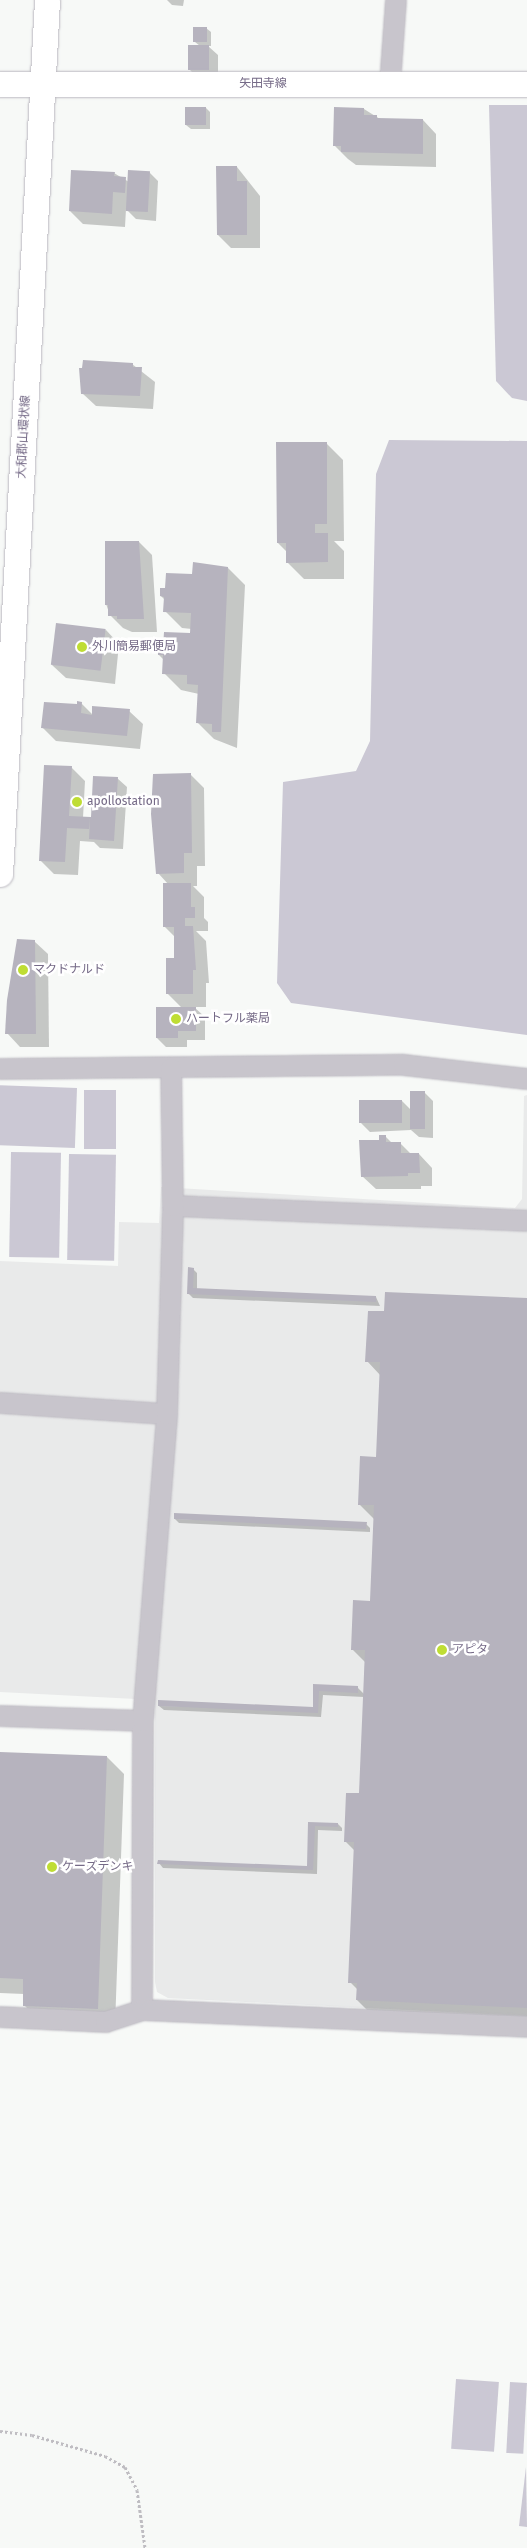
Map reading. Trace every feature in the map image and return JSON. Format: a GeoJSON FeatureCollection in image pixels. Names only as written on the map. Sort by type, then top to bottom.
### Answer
{"type":"FeatureCollection","features":[{"type":"Feature","properties":{"kind":"main road","name":"大和郡山環状線"},"geometry":{"type":"LineString","coordinates":[[0,874],[47,0]]}},
{"type":"Feature","properties":{"kind":"main road","name":"矢田寺線"},"geometry":{"type":"LineString","coordinates":[[0,84],[527,84]]}},
{"type":"Feature","properties":{"kind":"street"},"geometry":{"type":"LineString","coordinates":[[390,84],[396,0]]}},
{"type":"Feature","properties":{"kind":"street"},"geometry":{"type":"LineString","coordinates":[[0,1069],[171,1069],[404,1065],[527,1079]]}},
{"type":"Feature","properties":{"kind":"street"},"geometry":{"type":"LineString","coordinates":[[142,2010],[143,1721],[167,1414],[173,1206],[171,1069]]}},
{"type":"Feature","properties":{"kind":"street"},"geometry":{"type":"LineString","coordinates":[[173,1206],[527,1221]]}},
{"type":"Feature","properties":{"kind":"street"},"geometry":{"type":"LineString","coordinates":[[0,1403],[167,1414]]}},
{"type":"Feature","properties":{"kind":"street"},"geometry":{"type":"LineString","coordinates":[[0,1716],[143,1721]]}},
{"type":"Feature","properties":{"kind":"street"},"geometry":{"type":"LineString","coordinates":[[0,2017],[106,2022],[142,2010],[527,2027]]}},
{"type":"Feature","properties":{"kind":"path"},"geometry":{"type":"LineString","coordinates":[[0,2431],[32,2434],[105,2456],[125,2468],[137,2490],[145,2548]]}},
{"type":"Feature","properties":{"kind":"shaded area"},"geometry":{"type":"Polygon","coordinates":[[[489,105],[527,105],[527,401],[512,398],[496,381],[489,105]]]}},
{"type":"Feature","properties":{"kind":"shaded area"},"geometry":{"type":"Polygon","coordinates":[[[389,440],[527,441],[527,1035],[291,1003],[277,983],[283,782],[356,771],[370,741],[376,474],[389,440]]]}},
{"type":"Feature","properties":{"kind":"shaded area"},"geometry":{"type":"Polygon","coordinates":[[[0,1085],[77,1088],[75,1148],[0,1145],[0,1085]]]}},
{"type":"Feature","properties":{"kind":"shaded area"},"geometry":{"type":"Polygon","coordinates":[[[84,1090],[116,1090],[116,1149],[84,1149],[84,1090]]]}},
{"type":"Feature","properties":{"kind":"shaded area"},"geometry":{"type":"Polygon","coordinates":[[[527,1095],[527,2016],[168,1998],[157,1992],[155,1982],[155,1700],[0,1692],[0,1261],[118,1266],[119,1222],[159,1223],[161,1187],[515,1208],[522,1199],[524,1096],[527,1095]]]}},
{"type":"Feature","properties":{"kind":"shaded area"},"geometry":{"type":"Polygon","coordinates":[[[11,1152],[61,1153],[59,1258],[9,1257],[11,1152]]]}},
{"type":"Feature","properties":{"kind":"shaded area"},"geometry":{"type":"Polygon","coordinates":[[[69,1154],[116,1155],[114,1261],[67,1260],[69,1154]]]}},
{"type":"Feature","properties":{"kind":"shaded area"},"geometry":{"type":"Polygon","coordinates":[[[456,2379],[499,2382],[494,2452],[451,2449],[456,2379]]]}},
{"type":"Feature","properties":{"kind":"shaded area"},"geometry":{"type":"Polygon","coordinates":[[[510,2382],[527,2383],[523,2454],[506,2453],[510,2382]]]}},
{"type":"Feature","properties":{"kind":"shaded area"},"geometry":{"type":"Polygon","coordinates":[[[526,2467],[527,2527],[519,2526],[526,2467]]]}},
{"type":"Feature","properties":{"kind":"building"},"geometry":{"type":"Polygon","coordinates":[[[193,27],[207,27],[207,42],[193,42],[193,27]]]}},
{"type":"Feature","properties":{"kind":"building"},"geometry":{"type":"Polygon","coordinates":[[[188,45],[209,45],[209,70],[188,70],[188,45]]]}},
{"type":"Feature","properties":{"kind":"building"},"geometry":{"type":"Polygon","coordinates":[[[185,107],[206,107],[206,125],[185,125],[185,107]]]}},
{"type":"Feature","properties":{"kind":"building"},"geometry":{"type":"Polygon","coordinates":[[[334,107],[364,108],[364,115],[377,115],[377,118],[423,119],[423,154],[341,152],[341,146],[333,146],[334,107]]]}},
{"type":"Feature","properties":{"kind":"building"},"geometry":{"type":"Polygon","coordinates":[[[216,166],[237,166],[237,181],[247,181],[247,235],[217,235],[216,166]]]}},
{"type":"Feature","properties":{"kind":"building"},"geometry":{"type":"Polygon","coordinates":[[[71,170],[115,172],[114,176],[126,177],[125,193],[113,192],[112,214],[69,211],[71,170]]]}},
{"type":"Feature","properties":{"kind":"building"},"geometry":{"type":"Polygon","coordinates":[[[128,170],[150,171],[148,212],[126,211],[128,170]]]}},
{"type":"Feature","properties":{"kind":"building"},"geometry":{"type":"Polygon","coordinates":[[[83,360],[133,363],[133,367],[142,367],[140,396],[81,394],[79,368],[82,368],[83,360]]]}},
{"type":"Feature","properties":{"kind":"building"},"geometry":{"type":"Polygon","coordinates":[[[276,442],[327,442],[327,524],[315,524],[315,533],[328,533],[328,562],[286,563],[286,543],[277,543],[276,442]]]}},
{"type":"Feature","properties":{"kind":"building"},"geometry":{"type":"Polygon","coordinates":[[[105,541],[139,541],[144,619],[117,619],[117,616],[108,616],[108,605],[105,605],[105,541]]]}},
{"type":"Feature","properties":{"kind":"building"},"geometry":{"type":"Polygon","coordinates":[[[193,562],[228,567],[221,732],[212,732],[212,724],[196,723],[198,685],[187,684],[187,675],[162,674],[163,655],[158,655],[158,646],[163,647],[164,632],[190,633],[191,613],[163,612],[164,597],[160,596],[160,588],[165,588],[166,573],[192,574],[193,562]]]}},
{"type":"Feature","properties":{"kind":"building"},"geometry":{"type":"Polygon","coordinates":[[[56,623],[106,629],[101,671],[51,665],[56,623]]]}},
{"type":"Feature","properties":{"kind":"building"},"geometry":{"type":"Polygon","coordinates":[[[77,701],[82,702],[81,713],[92,715],[92,706],[130,709],[127,736],[41,728],[44,702],[77,704],[77,701]]]}},
{"type":"Feature","properties":{"kind":"building"},"geometry":{"type":"Polygon","coordinates":[[[44,765],[72,766],[69,816],[91,817],[93,776],[118,777],[114,841],[89,839],[90,819],[89,829],[67,828],[65,862],[39,861],[44,765]]]}},
{"type":"Feature","properties":{"kind":"building"},"geometry":{"type":"Polygon","coordinates":[[[191,773],[192,853],[184,853],[184,873],[156,874],[151,814],[153,774],[191,773]]]}},
{"type":"Feature","properties":{"kind":"building"},"geometry":{"type":"Polygon","coordinates":[[[163,883],[191,883],[191,907],[195,907],[195,918],[185,918],[185,926],[193,926],[196,970],[193,970],[193,994],[166,994],[166,958],[174,958],[174,927],[163,927],[163,883]]]}},
{"type":"Feature","properties":{"kind":"building","name":"マクドナルド"},"geometry":{"type":"Polygon","coordinates":[[[17,939],[35,940],[36,1034],[5,1034],[7,1000],[17,939]]]}},
{"type":"Feature","properties":{"kind":"building","name":"ハートフル薬局"},"geometry":{"type":"Polygon","coordinates":[[[156,1007],[196,1007],[196,1031],[178,1031],[178,1038],[156,1038],[156,1007]]]}},
{"type":"Feature","properties":{"kind":"building"},"geometry":{"type":"Polygon","coordinates":[[[410,1091],[425,1091],[425,1129],[410,1129],[410,1091]]]}},
{"type":"Feature","properties":{"kind":"building"},"geometry":{"type":"Polygon","coordinates":[[[359,1100],[402,1100],[402,1123],[359,1123],[359,1100]]]}},
{"type":"Feature","properties":{"kind":"building"},"geometry":{"type":"Polygon","coordinates":[[[379,1135],[386,1135],[386,1142],[401,1142],[401,1153],[419,1153],[420,1173],[408,1173],[408,1176],[361,1177],[359,1140],[379,1140],[379,1135]]]}},
{"type":"Feature","properties":{"kind":"building"},"geometry":{"type":"Polygon","coordinates":[[[188,1267],[194,1268],[193,1288],[376,1296],[376,1302],[187,1294],[188,1267]]]}},
{"type":"Feature","properties":{"kind":"building","name":"アピタ"},"geometry":{"type":"Polygon","coordinates":[[[385,1292],[527,1298],[527,2008],[356,2000],[357,1983],[348,1983],[354,1842],[344,1842],[346,1793],[359,1793],[365,1650],[351,1650],[353,1600],[370,1601],[374,1505],[358,1505],[360,1456],[376,1457],[380,1362],[365,1362],[368,1311],[384,1311],[385,1292]]]}},
{"type":"Feature","properties":{"kind":"building"},"geometry":{"type":"Polygon","coordinates":[[[174,1513],[367,1522],[366,1529],[174,1519],[174,1513]]]}},
{"type":"Feature","properties":{"kind":"building"},"geometry":{"type":"Polygon","coordinates":[[[313,1684],[358,1686],[358,1693],[319,1691],[318,1713],[158,1706],[158,1700],[313,1707],[313,1684]]]}},
{"type":"Feature","properties":{"kind":"building","name":"ケーズデンキ"},"geometry":{"type":"Polygon","coordinates":[[[0,1752],[107,1756],[98,2009],[23,2006],[23,1979],[0,1978],[0,1752]]]}},
{"type":"Feature","properties":{"kind":"building"},"geometry":{"type":"Polygon","coordinates":[[[308,1822],[338,1823],[338,1827],[315,1826],[313,1870],[157,1864],[158,1860],[307,1866],[308,1822]]]}},
{"type":"Feature","properties":{"kind":"place","name":"外川簡易郵便局"},"geometry":{"type":"Point","coordinates":[82,647]}},
{"type":"Feature","properties":{"kind":"place","name":"apollostation"},"geometry":{"type":"Point","coordinates":[77,802]}},
{"type":"Feature","properties":{"kind":"place","name":"マクドナルド"},"geometry":{"type":"Point","coordinates":[23,970]}},
{"type":"Feature","properties":{"kind":"place","name":"ハートフル薬局"},"geometry":{"type":"Point","coordinates":[176,1019]}},
{"type":"Feature","properties":{"kind":"place","name":"アピタ"},"geometry":{"type":"Point","coordinates":[442,1650]}},
{"type":"Feature","properties":{"kind":"place","name":"ケーズデンキ"},"geometry":{"type":"Point","coordinates":[52,1867]}}]}
